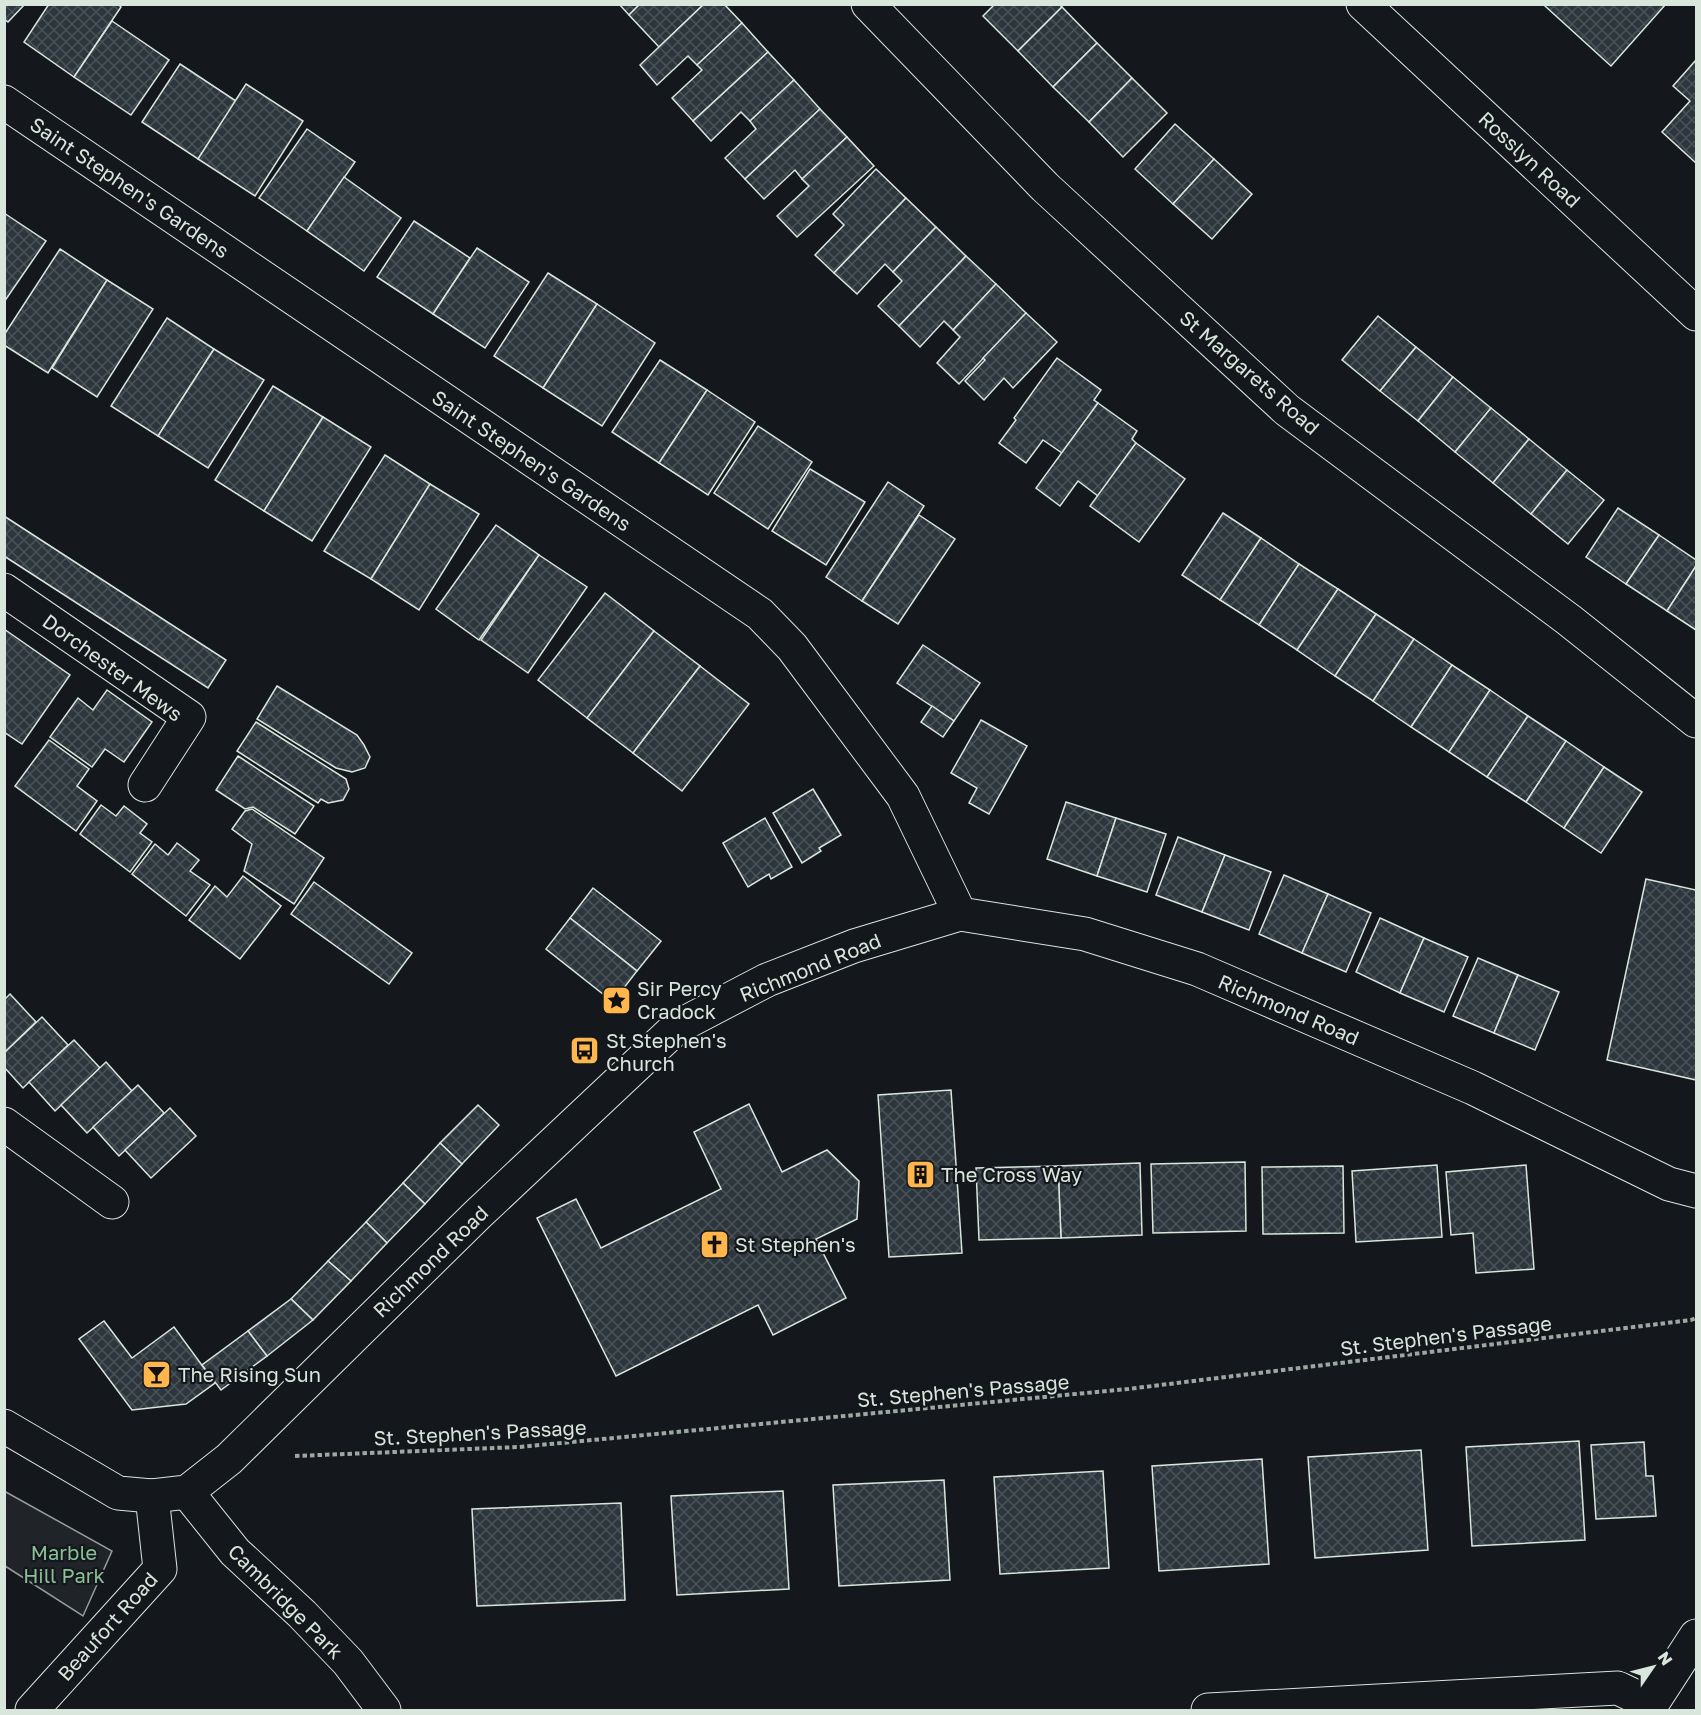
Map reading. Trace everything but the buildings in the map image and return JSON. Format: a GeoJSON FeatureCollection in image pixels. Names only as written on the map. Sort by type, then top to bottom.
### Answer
{"type":"FeatureCollection","features":[{"type":"Feature","properties":{"kind":"street","name":"St Margarets Road"},"geometry":{"type":"LineString","coordinates":[[868,4],[1046,187],[1287,410],[1569,620],[1696,721]]}},
{"type":"Feature","properties":{"kind":"street","name":"Rosslyn Road"},"geometry":{"type":"LineString","coordinates":[[1363,4],[1696,314]]}},
{"type":"Feature","properties":{"kind":"street","name":"Saint Stephen's Gardens"},"geometry":{"type":"LineString","coordinates":[[4,102],[760,614],[792,647],[903,796],[960,914]]}},
{"type":"Feature","properties":{"kind":"street","name":"Dorchester Mews"},"geometry":{"type":"LineString","coordinates":[[4,590],[189,717],[145,785]]}},
{"type":"Feature","properties":{"kind":"street","name":"Richmond Road"},"geometry":{"type":"LineString","coordinates":[[187,1492],[230,1459],[477,1215],[677,1026],[767,981],[854,946],[960,914],[1085,934],[1197,969],[1473,1088],[1669,1184],[1696,1191]]}},
{"type":"Feature","properties":{"kind":"street"},"geometry":{"type":"LineString","coordinates":[[4,1124],[112,1202]]}},
{"type":"Feature","properties":{"kind":"street"},"geometry":{"type":"LineString","coordinates":[[4,1426],[118,1492],[152,1496],[187,1492]]}},
{"type":"Feature","properties":{"kind":"street","name":"Cambridge Park"},"geometry":{"type":"LineString","coordinates":[[187,1492],[235,1552],[302,1614],[348,1662],[384,1710]]}},
{"type":"Feature","properties":{"kind":"street","name":"Beaufort Road"},"geometry":{"type":"LineString","coordinates":[[32,1710],[160,1569],[152,1496]]}},
{"type":"Feature","properties":{"kind":"street"},"geometry":{"type":"LineString","coordinates":[[1208,1710],[1618,1689],[1649,1707],[1696,1636]]}},
{"type":"Feature","properties":{"kind":"path","name":"St. Stephen's Passage"},"geometry":{"type":"LineString","coordinates":[[230,1459],[519,1447],[1116,1391],[1696,1318]]}},
{"type":"Feature","properties":{"kind":"green space","name":"Marble Hill Park"},"geometry":{"type":"Polygon","coordinates":[[[4,1491],[112,1551],[83,1616],[5,1566],[4,1491]]]}},
{"type":"Feature","properties":{"kind":"place","name":"Sir Percy Cradock"},"geometry":{"type":"Point","coordinates":[616,1000]}},
{"type":"Feature","properties":{"kind":"place","name":"St Stephen's Church"},"geometry":{"type":"Point","coordinates":[585,1051]}},
{"type":"Feature","properties":{"kind":"place","name":"The Cross Way"},"geometry":{"type":"Point","coordinates":[920,1174]}},
{"type":"Feature","properties":{"kind":"place","name":"St Stephen's"},"geometry":{"type":"Point","coordinates":[714,1244]}},
{"type":"Feature","properties":{"kind":"place","name":"The Rising Sun"},"geometry":{"type":"Point","coordinates":[157,1374]}}]}
